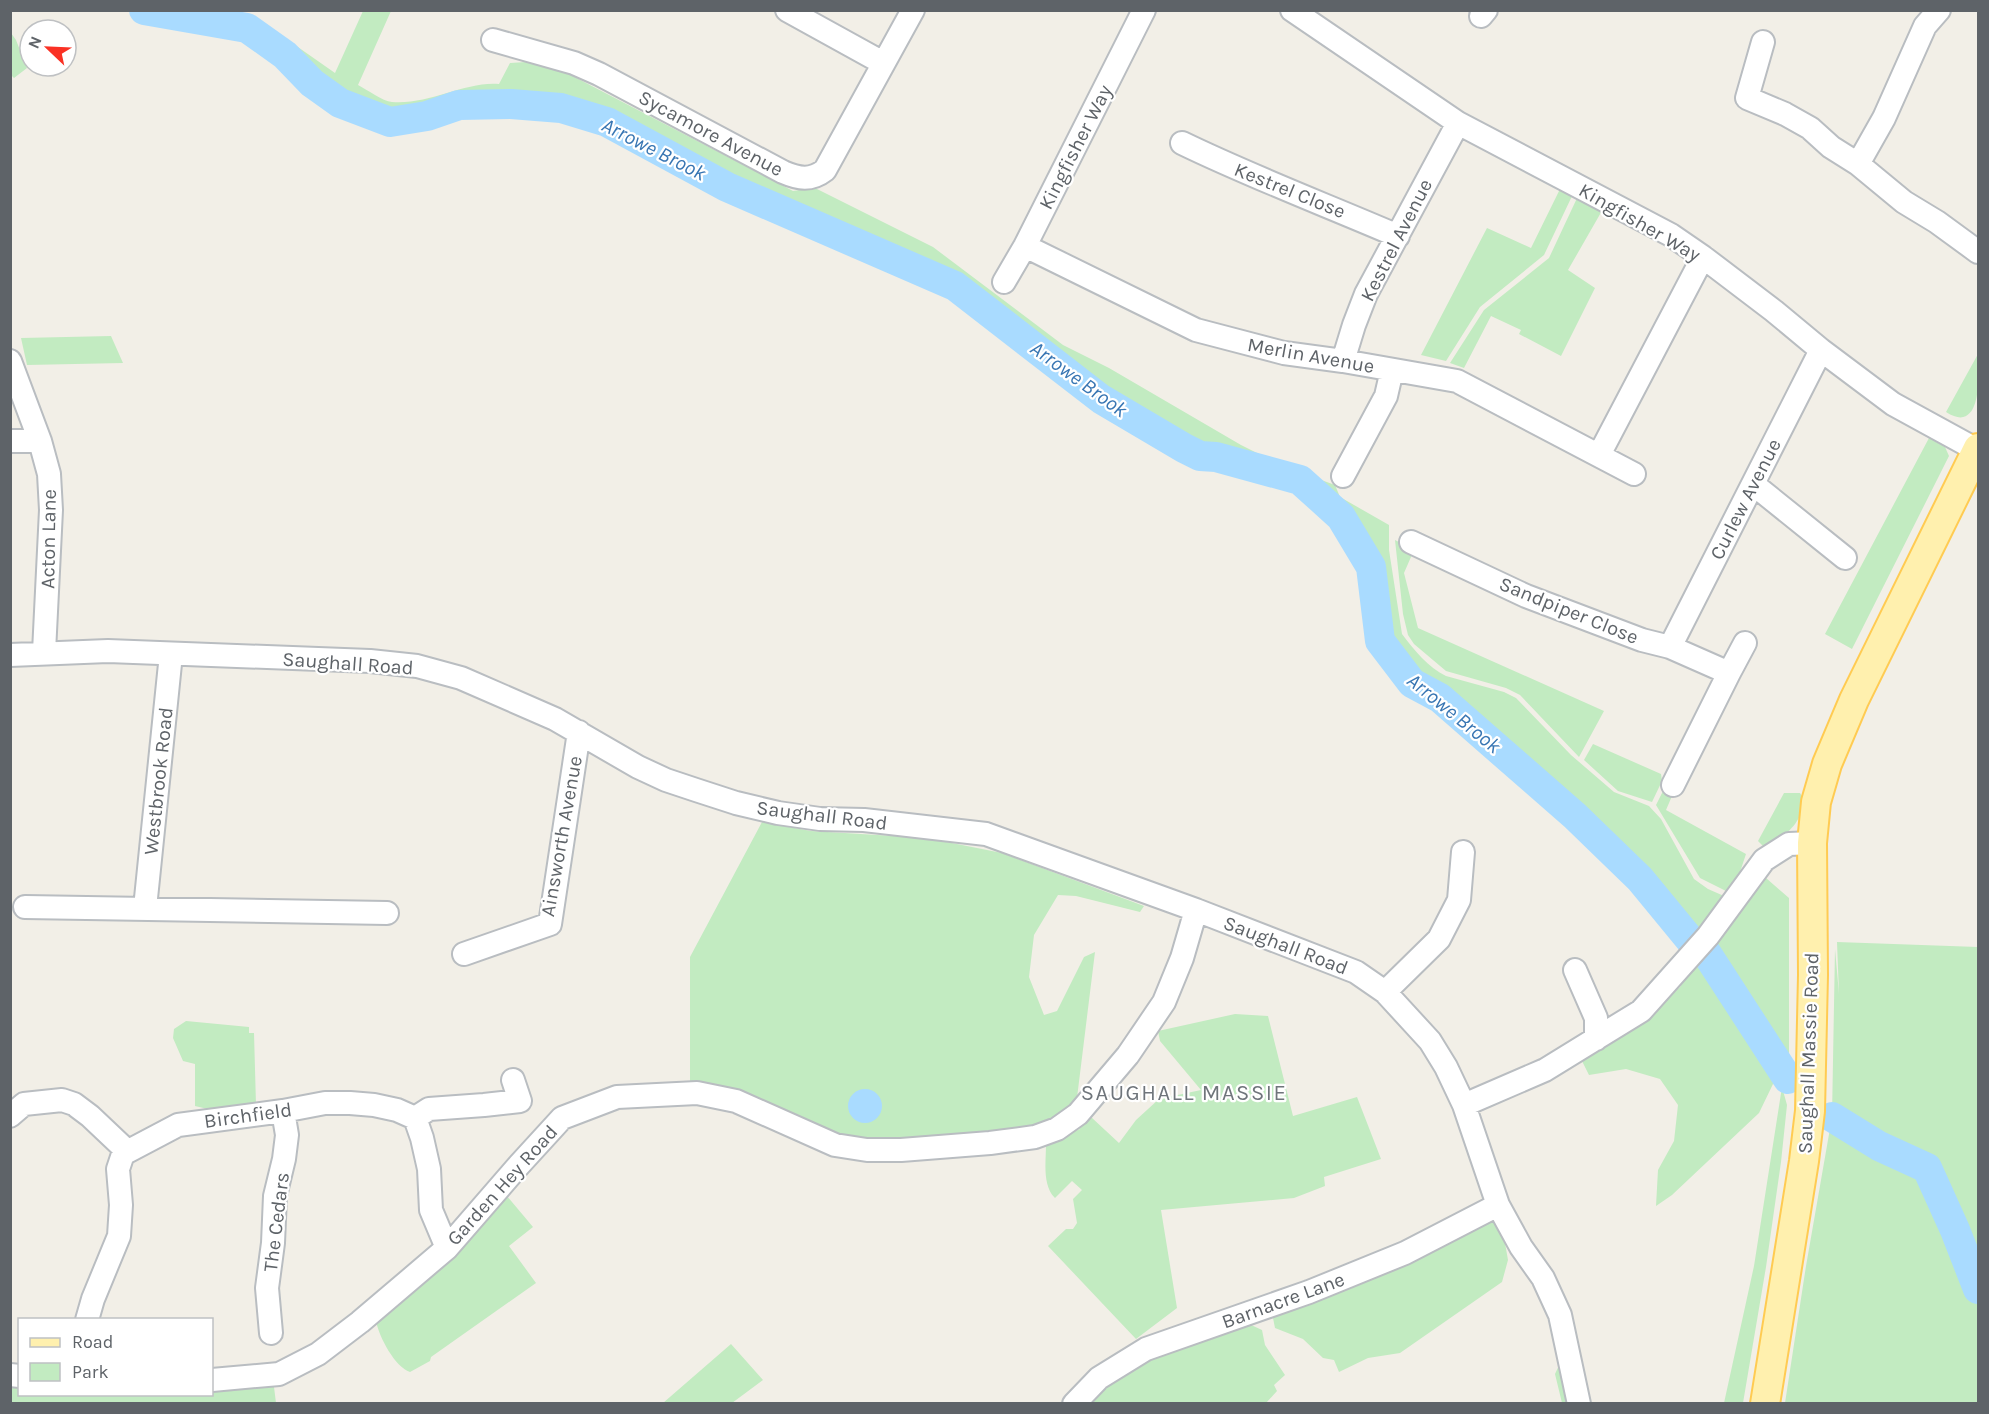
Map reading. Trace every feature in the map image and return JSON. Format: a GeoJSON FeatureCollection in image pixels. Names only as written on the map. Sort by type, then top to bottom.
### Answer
{"type":"FeatureCollection","features":[{"type":"Feature","properties":{"kind":"main road","name":"Saughall Massie Road"},"geometry":{"type":"LineString","coordinates":[[1765,1404],[1810,1111],[1813,975],[1812,843],[1816,802],[1854,700],[1978,449]]}},
{"type":"Feature","properties":{"kind":"street"},"geometry":{"type":"LineString","coordinates":[[787,10],[883,63]]}},
{"type":"Feature","properties":{"kind":"street","name":"Sycamore Avenue"},"geometry":{"type":"LineString","coordinates":[[493,40],[574,63],[599,74],[794,177],[805,178],[816,177],[825,170],[913,10]]}},
{"type":"Feature","properties":{"kind":"street","name":"Kingfisher Way"},"geometry":{"type":"LineString","coordinates":[[1004,282],[1025,246],[1144,10]]}},
{"type":"Feature","properties":{"kind":"street","name":"Kingfisher Way"},"geometry":{"type":"LineString","coordinates":[[1292,10],[1458,123],[1671,235],[1774,311],[1893,404],[1978,449]]}},
{"type":"Feature","properties":{"kind":"street"},"geometry":{"type":"LineString","coordinates":[[1858,164],[1884,118],[1925,26],[1939,10]]}},
{"type":"Feature","properties":{"kind":"street"},"geometry":{"type":"LineString","coordinates":[[1763,42],[1747,98],[1785,114],[1810,128],[1831,147],[1858,164],[1904,202],[1937,222],[1978,252]]}},
{"type":"Feature","properties":{"kind":"street","name":"Kestrel Avenue"},"geometry":{"type":"LineString","coordinates":[[1343,361],[1366,294],[1458,123]]}},
{"type":"Feature","properties":{"kind":"street","name":"Kestrel Close"},"geometry":{"type":"LineString","coordinates":[[1182,143],[1237,170],[1294,191],[1398,236]]}},
{"type":"Feature","properties":{"kind":"street","name":"Merlin Avenue"},"geometry":{"type":"LineString","coordinates":[[1025,246],[1196,330],[1284,354],[1343,361],[1457,381],[1634,474]]}},
{"type":"Feature","properties":{"kind":"street"},"geometry":{"type":"LineString","coordinates":[[1599,456],[1703,257]]}},
{"type":"Feature","properties":{"kind":"street","name":"Curlew Avenue"},"geometry":{"type":"LineString","coordinates":[[1670,647],[1821,350]]}},
{"type":"Feature","properties":{"kind":"street","name":"Acton Lane"},"geometry":{"type":"LineString","coordinates":[[10,361],[40,441],[49,474],[51,510],[44,652]]}},
{"type":"Feature","properties":{"kind":"street"},"geometry":{"type":"LineString","coordinates":[[1343,477],[1386,396],[1392,370]]}},
{"type":"Feature","properties":{"kind":"street"},"geometry":{"type":"LineString","coordinates":[[10,441],[40,441]]}},
{"type":"Feature","properties":{"kind":"street"},"geometry":{"type":"LineString","coordinates":[[1753,484],[1845,558]]}},
{"type":"Feature","properties":{"kind":"street","name":"Sandpiper Close"},"geometry":{"type":"LineString","coordinates":[[1411,542],[1526,596],[1642,640],[1670,647],[1729,673]]}},
{"type":"Feature","properties":{"kind":"street"},"geometry":{"type":"LineString","coordinates":[[1673,786],[1745,643]]}},
{"type":"Feature","properties":{"kind":"street","name":"Saughall Road"},"geometry":{"type":"LineString","coordinates":[[10,655],[108,651],[370,661],[417,666],[462,678],[555,719],[666,780],[736,803],[778,813],[820,819],[864,820],[986,834],[1196,910],[1356,972],[1386,993],[1430,1041],[1446,1067],[1464,1105],[1498,1205],[1521,1247],[1543,1278],[1560,1315],[1579,1404]]}},
{"type":"Feature","properties":{"kind":"street","name":"Westbrook Road"},"geometry":{"type":"LineString","coordinates":[[145,908],[171,654]]}},
{"type":"Feature","properties":{"kind":"street","name":"Ainsworth Avenue"},"geometry":{"type":"LineString","coordinates":[[464,954],[550,924],[579,732]]}},
{"type":"Feature","properties":{"kind":"street"},"geometry":{"type":"LineString","coordinates":[[1464,1105],[1545,1070],[1641,1011],[1708,936],[1764,860],[1789,844],[1812,843]]}},
{"type":"Feature","properties":{"kind":"street"},"geometry":{"type":"LineString","coordinates":[[1386,993],[1438,939],[1459,900],[1463,852]]}},
{"type":"Feature","properties":{"kind":"street"},"geometry":{"type":"LineString","coordinates":[[25,907],[387,913]]}},
{"type":"Feature","properties":{"kind":"street","name":"Garden Hey Road"},"geometry":{"type":"LineString","coordinates":[[213,1380],[279,1374],[318,1354],[360,1322],[447,1248],[562,1118],[617,1097],[697,1093],[736,1101],[835,1144],[867,1150],[901,1150],[990,1143],[1035,1137],[1057,1129],[1078,1114],[1128,1055],[1164,1002],[1182,958],[1196,910]]}},
{"type":"Feature","properties":{"kind":"street"},"geometry":{"type":"LineString","coordinates":[[1575,970],[1596,1018],[1596,1039]]}},
{"type":"Feature","properties":{"kind":"street"},"geometry":{"type":"LineString","coordinates":[[447,1248],[431,1210],[429,1169],[415,1118],[429,1109],[484,1106],[520,1101],[513,1080]]}},
{"type":"Feature","properties":{"kind":"street"},"geometry":{"type":"LineString","coordinates":[[10,1116],[24,1104],[62,1100],[74,1104],[90,1116],[127,1151],[123,1154],[118,1169],[121,1206],[119,1236],[88,1318]]}},
{"type":"Feature","properties":{"kind":"street","name":"Birchfield"},"geometry":{"type":"LineString","coordinates":[[127,1151],[178,1125],[325,1103],[350,1103],[397,1110],[415,1118]]}},
{"type":"Feature","properties":{"kind":"street","name":"The Cedars"},"geometry":{"type":"LineString","coordinates":[[271,1334],[267,1288],[273,1243],[275,1196],[287,1135],[282,1111]]}},
{"type":"Feature","properties":{"kind":"street","name":"Barnacre Lane"},"geometry":{"type":"LineString","coordinates":[[1074,1404],[1099,1378],[1146,1349],[1309,1292],[1405,1253],[1498,1205]]}},
{"type":"Feature","properties":{"kind":"green space"},"geometry":{"type":"Polygon","coordinates":[[[144,11],[232,11],[255,17],[335,73],[363,11],[391,11],[358,85],[384,100],[406,102],[474,86],[499,84],[510,63],[526,62],[565,72],[793,191],[815,188],[933,247],[1063,345],[1109,368],[1241,445],[1283,466],[1335,485],[1340,497],[1389,525],[1389,550],[1402,634],[1416,652],[1446,676],[1504,692],[1516,698],[1571,755],[1614,792],[1649,806],[1661,819],[1694,879],[1724,896],[1697,931],[1688,932],[1646,871],[1596,818],[1395,655],[1385,630],[1383,590],[1370,549],[1348,516],[1300,480],[1216,457],[1200,456],[1101,399],[955,286],[727,187],[607,122],[561,108],[511,104],[459,105],[427,116],[390,122],[340,103],[312,83],[285,55],[247,28],[144,11]]]}},
{"type":"Feature","properties":{"kind":"green space"},"geometry":{"type":"Polygon","coordinates":[[[11,33],[18,45],[18,75],[14,78],[11,75],[11,33]]]}},
{"type":"Feature","properties":{"kind":"green space"},"geometry":{"type":"Polygon","coordinates":[[[1561,187],[1573,194],[1544,255],[1480,307],[1446,361],[1421,355],[1487,228],[1531,248],[1561,187]]]}},
{"type":"Feature","properties":{"kind":"green space"},"geometry":{"type":"Polygon","coordinates":[[[1578,196],[1603,209],[1568,270],[1595,288],[1561,356],[1519,334],[1521,330],[1491,316],[1464,368],[1450,363],[1484,310],[1549,258],[1578,196]]]}},
{"type":"Feature","properties":{"kind":"green space"},"geometry":{"type":"Polygon","coordinates":[[[111,336],[123,363],[27,365],[21,338],[111,336]]]}},
{"type":"Feature","properties":{"kind":"green space"},"geometry":{"type":"Polygon","coordinates":[[[1978,354],[1978,387],[1973,409],[1967,416],[1958,417],[1946,412],[1978,354]]]}},
{"type":"Feature","properties":{"kind":"green space"},"geometry":{"type":"Polygon","coordinates":[[[1929,438],[1945,447],[1949,456],[1852,649],[1825,634],[1929,438]]]}},
{"type":"Feature","properties":{"kind":"green space"},"geometry":{"type":"Polygon","coordinates":[[[1395,540],[1414,550],[1404,573],[1418,628],[1604,711],[1579,757],[1520,695],[1506,688],[1446,671],[1414,644],[1408,635],[1403,614],[1395,540]]]}},
{"type":"Feature","properties":{"kind":"green space"},"geometry":{"type":"Polygon","coordinates":[[[1593,744],[1661,774],[1662,781],[1652,802],[1618,791],[1584,760],[1593,744]]]}},
{"type":"Feature","properties":{"kind":"green space"},"geometry":{"type":"Polygon","coordinates":[[[1663,791],[1672,796],[1666,810],[1746,854],[1740,872],[1726,891],[1700,878],[1656,805],[1663,791]]]}},
{"type":"Feature","properties":{"kind":"green space"},"geometry":{"type":"Polygon","coordinates":[[[1784,793],[1800,793],[1804,800],[1802,809],[1791,829],[1765,848],[1758,841],[1784,793]]]}},
{"type":"Feature","properties":{"kind":"green space"},"geometry":{"type":"Polygon","coordinates":[[[1977,793],[1978,793],[1978,947],[1977,793]]]}},
{"type":"Feature","properties":{"kind":"green space"},"geometry":{"type":"Polygon","coordinates":[[[762,822],[811,831],[927,838],[1002,853],[1144,906],[1140,912],[1076,896],[1058,895],[1034,935],[1029,977],[1044,1015],[1057,1011],[1084,957],[1095,952],[1076,1106],[1032,1130],[858,1142],[690,1085],[690,957],[762,822]]]}},
{"type":"Feature","properties":{"kind":"green space"},"geometry":{"type":"Polygon","coordinates":[[[1766,878],[1789,898],[1789,1062],[1711,945],[1766,878]]]}},
{"type":"Feature","properties":{"kind":"green space"},"geometry":{"type":"Polygon","coordinates":[[[1837,942],[1978,947],[1978,1403],[1785,1403],[1832,1117],[1835,949],[1839,994],[1837,942]]]}},
{"type":"Feature","properties":{"kind":"green space"},"geometry":{"type":"Polygon","coordinates":[[[1696,959],[1708,971],[1787,1075],[1782,1087],[1773,1084],[1759,1113],[1672,1195],[1656,1206],[1658,1170],[1674,1141],[1678,1105],[1660,1079],[1626,1069],[1589,1075],[1582,1061],[1640,1024],[1680,987],[1696,959]]]}},
{"type":"Feature","properties":{"kind":"green space"},"geometry":{"type":"Polygon","coordinates":[[[1235,1014],[1268,1016],[1293,1116],[1357,1097],[1381,1159],[1324,1177],[1325,1186],[1294,1198],[1161,1210],[1177,1308],[1136,1339],[1048,1246],[1066,1229],[1073,1229],[1077,1223],[1073,1199],[1082,1190],[1072,1181],[1055,1198],[1051,1193],[1046,1180],[1046,1144],[1080,1129],[1079,1123],[1091,1117],[1119,1143],[1136,1120],[1159,1099],[1201,1090],[1160,1041],[1158,1031],[1235,1014]]]}},
{"type":"Feature","properties":{"kind":"green space"},"geometry":{"type":"Polygon","coordinates":[[[186,1021],[249,1027],[249,1033],[254,1033],[256,1105],[212,1110],[195,1106],[195,1064],[183,1061],[173,1038],[174,1029],[186,1021]]]}},
{"type":"Feature","properties":{"kind":"green space"},"geometry":{"type":"Polygon","coordinates":[[[1782,1087],[1787,1105],[1781,1162],[1743,1403],[1724,1403],[1754,1266],[1782,1087]]]}},
{"type":"Feature","properties":{"kind":"green space"},"geometry":{"type":"Polygon","coordinates":[[[506,1195],[533,1227],[509,1246],[536,1283],[431,1357],[430,1361],[410,1372],[404,1369],[388,1351],[376,1321],[506,1195]]]}},
{"type":"Feature","properties":{"kind":"green space"},"geometry":{"type":"Polygon","coordinates":[[[1489,1218],[1502,1226],[1508,1260],[1502,1282],[1400,1353],[1368,1358],[1339,1372],[1334,1360],[1323,1358],[1303,1339],[1275,1328],[1273,1318],[1285,1307],[1489,1218]]]}},
{"type":"Feature","properties":{"kind":"green space"},"geometry":{"type":"Polygon","coordinates":[[[1249,1324],[1262,1330],[1265,1345],[1285,1375],[1274,1385],[1277,1391],[1266,1403],[1084,1404],[1123,1373],[1184,1343],[1249,1324]]]}},
{"type":"Feature","properties":{"kind":"green space"},"geometry":{"type":"Polygon","coordinates":[[[731,1344],[763,1380],[732,1403],[663,1403],[731,1344]]]}},
{"type":"Feature","properties":{"kind":"green space"},"geometry":{"type":"Polygon","coordinates":[[[1563,1357],[1572,1403],[1562,1403],[1555,1374],[1563,1357]]]}},
{"type":"Feature","properties":{"kind":"green space"},"geometry":{"type":"Polygon","coordinates":[[[10,1382],[18,1383],[18,1396],[213,1396],[213,1387],[274,1387],[276,1403],[11,1403],[10,1382]]]}},
{"type":"Feature","properties":{"kind":"water"},"geometry":{"type":"Polygon","coordinates":[[[865,1089],[877,1094],[882,1106],[877,1118],[865,1123],[853,1118],[848,1106],[853,1094],[865,1089]]]}},
{"type":"Feature","properties":{"kind":"waterway","name":"Arrowe Brook"},"geometry":{"type":"LineString","coordinates":[[144,10],[247,28],[285,55],[312,83],[340,103],[390,122],[427,116],[459,105],[511,104],[561,108],[607,122],[727,187],[955,286],[1101,399],[1184,448],[1200,456],[1216,457],[1300,480],[1341,517],[1371,567],[1380,641],[1412,683],[1440,698],[1575,816],[1640,879],[1691,941],[1707,954],[1788,1079]]}},
{"type":"Feature","properties":{"kind":"waterway","name":"Arrowe Brook"},"geometry":{"type":"LineString","coordinates":[[1832,1117],[1879,1146],[1927,1168],[1978,1289]]}},
{"type":"Feature","properties":{"kind":"district","name":"SAUGHALL MASSIE"},"geometry":{"type":"Point","coordinates":[1184,1092]}}]}
